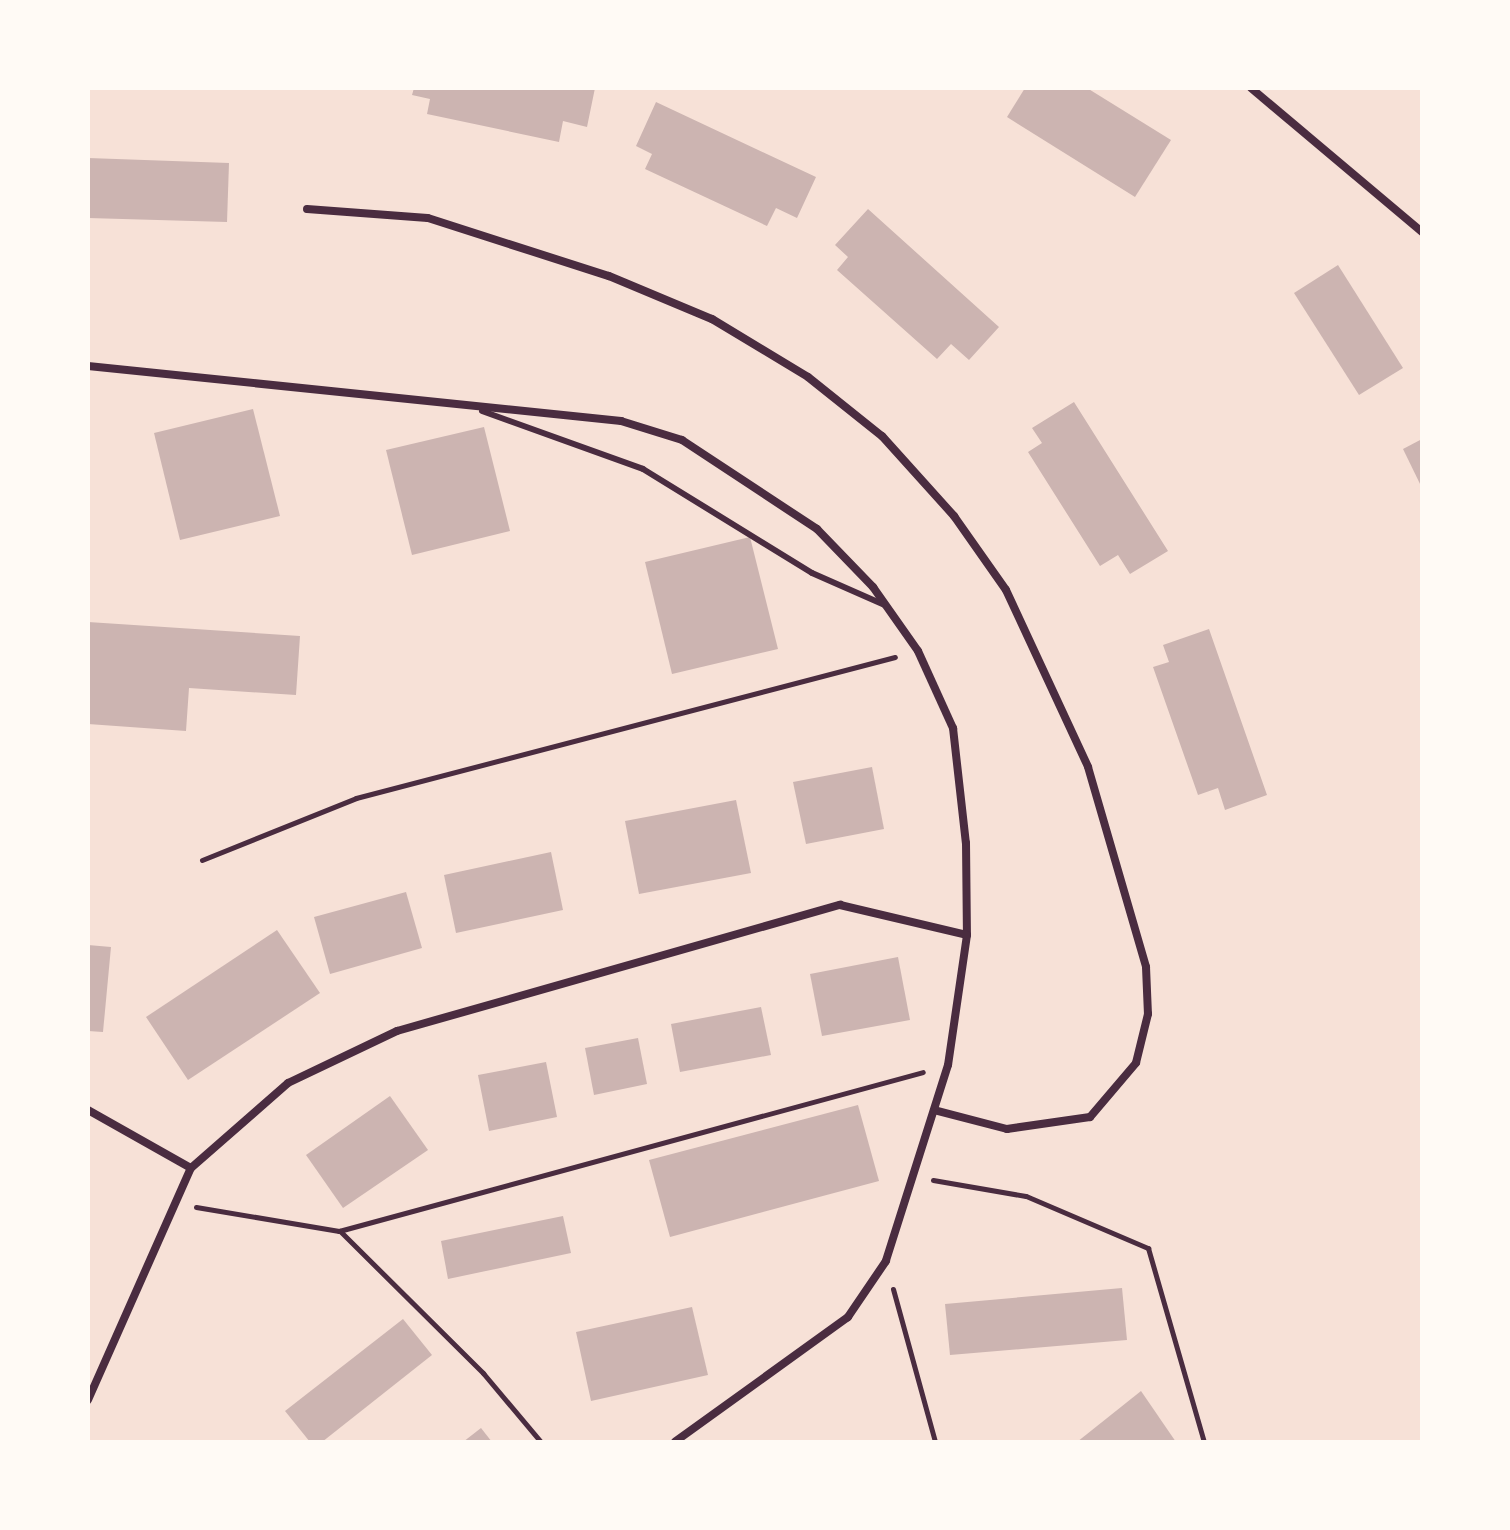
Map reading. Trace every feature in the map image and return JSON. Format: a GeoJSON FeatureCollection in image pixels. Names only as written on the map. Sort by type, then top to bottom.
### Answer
{"type":"FeatureCollection","features":[{"type":"Feature","properties":{"kind":"street"},"geometry":{"type":"LineString","coordinates":[[1251,88],[1422,232]]}},
{"type":"Feature","properties":{"kind":"street"},"geometry":{"type":"LineString","coordinates":[[307,209],[428,218],[609,276],[712,319],[808,377],[882,436],[954,516],[1006,590],[1088,767],[1146,967],[1148,1014],[1136,1063],[1090,1117],[1007,1129],[934,1110]]}},
{"type":"Feature","properties":{"kind":"street"},"geometry":{"type":"LineString","coordinates":[[88,366],[482,411],[621,421],[682,440],[817,529],[885,605],[918,651],[953,728],[967,935],[948,1065],[886,1261],[848,1317],[675,1442]]}},
{"type":"Feature","properties":{"kind":"street"},"geometry":{"type":"LineString","coordinates":[[88,1400],[171,1203],[191,1168],[288,1083],[397,1031],[840,905],[967,935]]}},
{"type":"Feature","properties":{"kind":"street"},"geometry":{"type":"LineString","coordinates":[[88,1110],[191,1168]]}},
{"type":"Feature","properties":{"kind":"lane"},"geometry":{"type":"LineString","coordinates":[[482,411],[643,469],[694,493],[812,573],[885,605]]}},
{"type":"Feature","properties":{"kind":"path"},"geometry":{"type":"LineString","coordinates":[[202,860],[356,798],[918,651]]}},
{"type":"Feature","properties":{"kind":"path"},"geometry":{"type":"LineString","coordinates":[[171,1203],[339,1231],[948,1065]]}},
{"type":"Feature","properties":{"kind":"path"},"geometry":{"type":"LineString","coordinates":[[912,1176],[1026,1196],[1148,1248],[1204,1442]]}},
{"type":"Feature","properties":{"kind":"path"},"geometry":{"type":"LineString","coordinates":[[339,1231],[483,1373],[541,1442]]}},
{"type":"Feature","properties":{"kind":"path"},"geometry":{"type":"LineString","coordinates":[[886,1261],[935,1442]]}},
{"type":"Feature","properties":{"kind":"building"},"geometry":{"type":"Polygon","coordinates":[[[414,88],[595,88],[587,127],[563,121],[559,142],[427,114],[430,99],[412,95],[414,88]]]}},
{"type":"Feature","properties":{"kind":"building"},"geometry":{"type":"Polygon","coordinates":[[[1025,88],[1087,88],[1171,140],[1135,197],[1007,117],[1025,88]]]}},
{"type":"Feature","properties":{"kind":"building"},"geometry":{"type":"Polygon","coordinates":[[[656,102],[816,177],[797,218],[776,208],[767,226],[645,169],[652,154],[636,146],[656,102]]]}},
{"type":"Feature","properties":{"kind":"building"},"geometry":{"type":"Polygon","coordinates":[[[88,158],[229,163],[227,222],[88,218],[88,158]]]}},
{"type":"Feature","properties":{"kind":"building"},"geometry":{"type":"Polygon","coordinates":[[[868,209],[999,327],[969,360],[951,344],[937,359],[837,270],[848,257],[835,245],[868,209]]]}},
{"type":"Feature","properties":{"kind":"building"},"geometry":{"type":"Polygon","coordinates":[[[1338,265],[1403,368],[1359,395],[1294,293],[1338,265]]]}},
{"type":"Feature","properties":{"kind":"building"},"geometry":{"type":"Polygon","coordinates":[[[1074,402],[1168,551],[1130,574],[1118,555],[1100,566],[1028,452],[1042,443],[1032,428],[1074,402]]]}},
{"type":"Feature","properties":{"kind":"building"},"geometry":{"type":"Polygon","coordinates":[[[253,409],[280,516],[180,540],[154,433],[253,409]]]}},
{"type":"Feature","properties":{"kind":"building"},"geometry":{"type":"Polygon","coordinates":[[[484,427],[510,531],[412,555],[386,450],[484,427]]]}},
{"type":"Feature","properties":{"kind":"building"},"geometry":{"type":"Polygon","coordinates":[[[1422,439],[1422,488],[1403,449],[1422,439]]]}},
{"type":"Feature","properties":{"kind":"building"},"geometry":{"type":"Polygon","coordinates":[[[750,537],[778,649],[672,674],[645,562],[750,537]]]}},
{"type":"Feature","properties":{"kind":"building"},"geometry":{"type":"Polygon","coordinates":[[[88,622],[300,636],[296,695],[189,688],[186,731],[88,724],[88,622]]]}},
{"type":"Feature","properties":{"kind":"building"},"geometry":{"type":"Polygon","coordinates":[[[1209,629],[1267,795],[1225,810],[1218,788],[1198,795],[1153,667],[1169,662],[1163,645],[1209,629]]]}},
{"type":"Feature","properties":{"kind":"building"},"geometry":{"type":"Polygon","coordinates":[[[872,767],[884,829],[806,844],[793,782],[872,767]]]}},
{"type":"Feature","properties":{"kind":"building"},"geometry":{"type":"Polygon","coordinates":[[[736,800],[751,873],[639,894],[625,821],[736,800]]]}},
{"type":"Feature","properties":{"kind":"building"},"geometry":{"type":"Polygon","coordinates":[[[551,852],[563,910],[456,933],[444,875],[551,852]]]}},
{"type":"Feature","properties":{"kind":"building"},"geometry":{"type":"Polygon","coordinates":[[[406,892],[422,948],[330,974],[314,917],[406,892]]]}},
{"type":"Feature","properties":{"kind":"building"},"geometry":{"type":"Polygon","coordinates":[[[277,930],[320,993],[188,1080],[146,1017],[277,930]]]}},
{"type":"Feature","properties":{"kind":"building"},"geometry":{"type":"Polygon","coordinates":[[[88,945],[111,947],[103,1032],[88,1031],[88,945]]]}},
{"type":"Feature","properties":{"kind":"building"},"geometry":{"type":"Polygon","coordinates":[[[898,957],[910,1020],[822,1036],[810,974],[898,957]]]}},
{"type":"Feature","properties":{"kind":"building"},"geometry":{"type":"Polygon","coordinates":[[[761,1007],[771,1055],[680,1072],[671,1024],[761,1007]]]}},
{"type":"Feature","properties":{"kind":"building"},"geometry":{"type":"Polygon","coordinates":[[[638,1038],[647,1084],[594,1095],[585,1048],[638,1038]]]}},
{"type":"Feature","properties":{"kind":"building"},"geometry":{"type":"Polygon","coordinates":[[[546,1062],[557,1117],[489,1131],[478,1075],[546,1062]]]}},
{"type":"Feature","properties":{"kind":"building"},"geometry":{"type":"Polygon","coordinates":[[[390,1096],[428,1150],[343,1208],[306,1155],[390,1096]]]}},
{"type":"Feature","properties":{"kind":"building"},"geometry":{"type":"Polygon","coordinates":[[[858,1105],[879,1181],[670,1237],[649,1160],[858,1105]]]}},
{"type":"Feature","properties":{"kind":"building"},"geometry":{"type":"Polygon","coordinates":[[[563,1216],[571,1253],[448,1279],[441,1241],[563,1216]]]}},
{"type":"Feature","properties":{"kind":"building"},"geometry":{"type":"Polygon","coordinates":[[[1122,1288],[1127,1340],[950,1355],[945,1304],[1122,1288]]]}},
{"type":"Feature","properties":{"kind":"building"},"geometry":{"type":"Polygon","coordinates":[[[692,1307],[708,1375],[591,1401],[576,1332],[692,1307]]]}},
{"type":"Feature","properties":{"kind":"building"},"geometry":{"type":"Polygon","coordinates":[[[403,1319],[432,1355],[322,1442],[310,1442],[285,1411],[403,1319]]]}},
{"type":"Feature","properties":{"kind":"building"},"geometry":{"type":"Polygon","coordinates":[[[1141,1391],[1176,1442],[1077,1442],[1141,1391]]]}},
{"type":"Feature","properties":{"kind":"building"},"geometry":{"type":"Polygon","coordinates":[[[481,1428],[492,1442],[463,1442],[481,1428]]]}}]}
